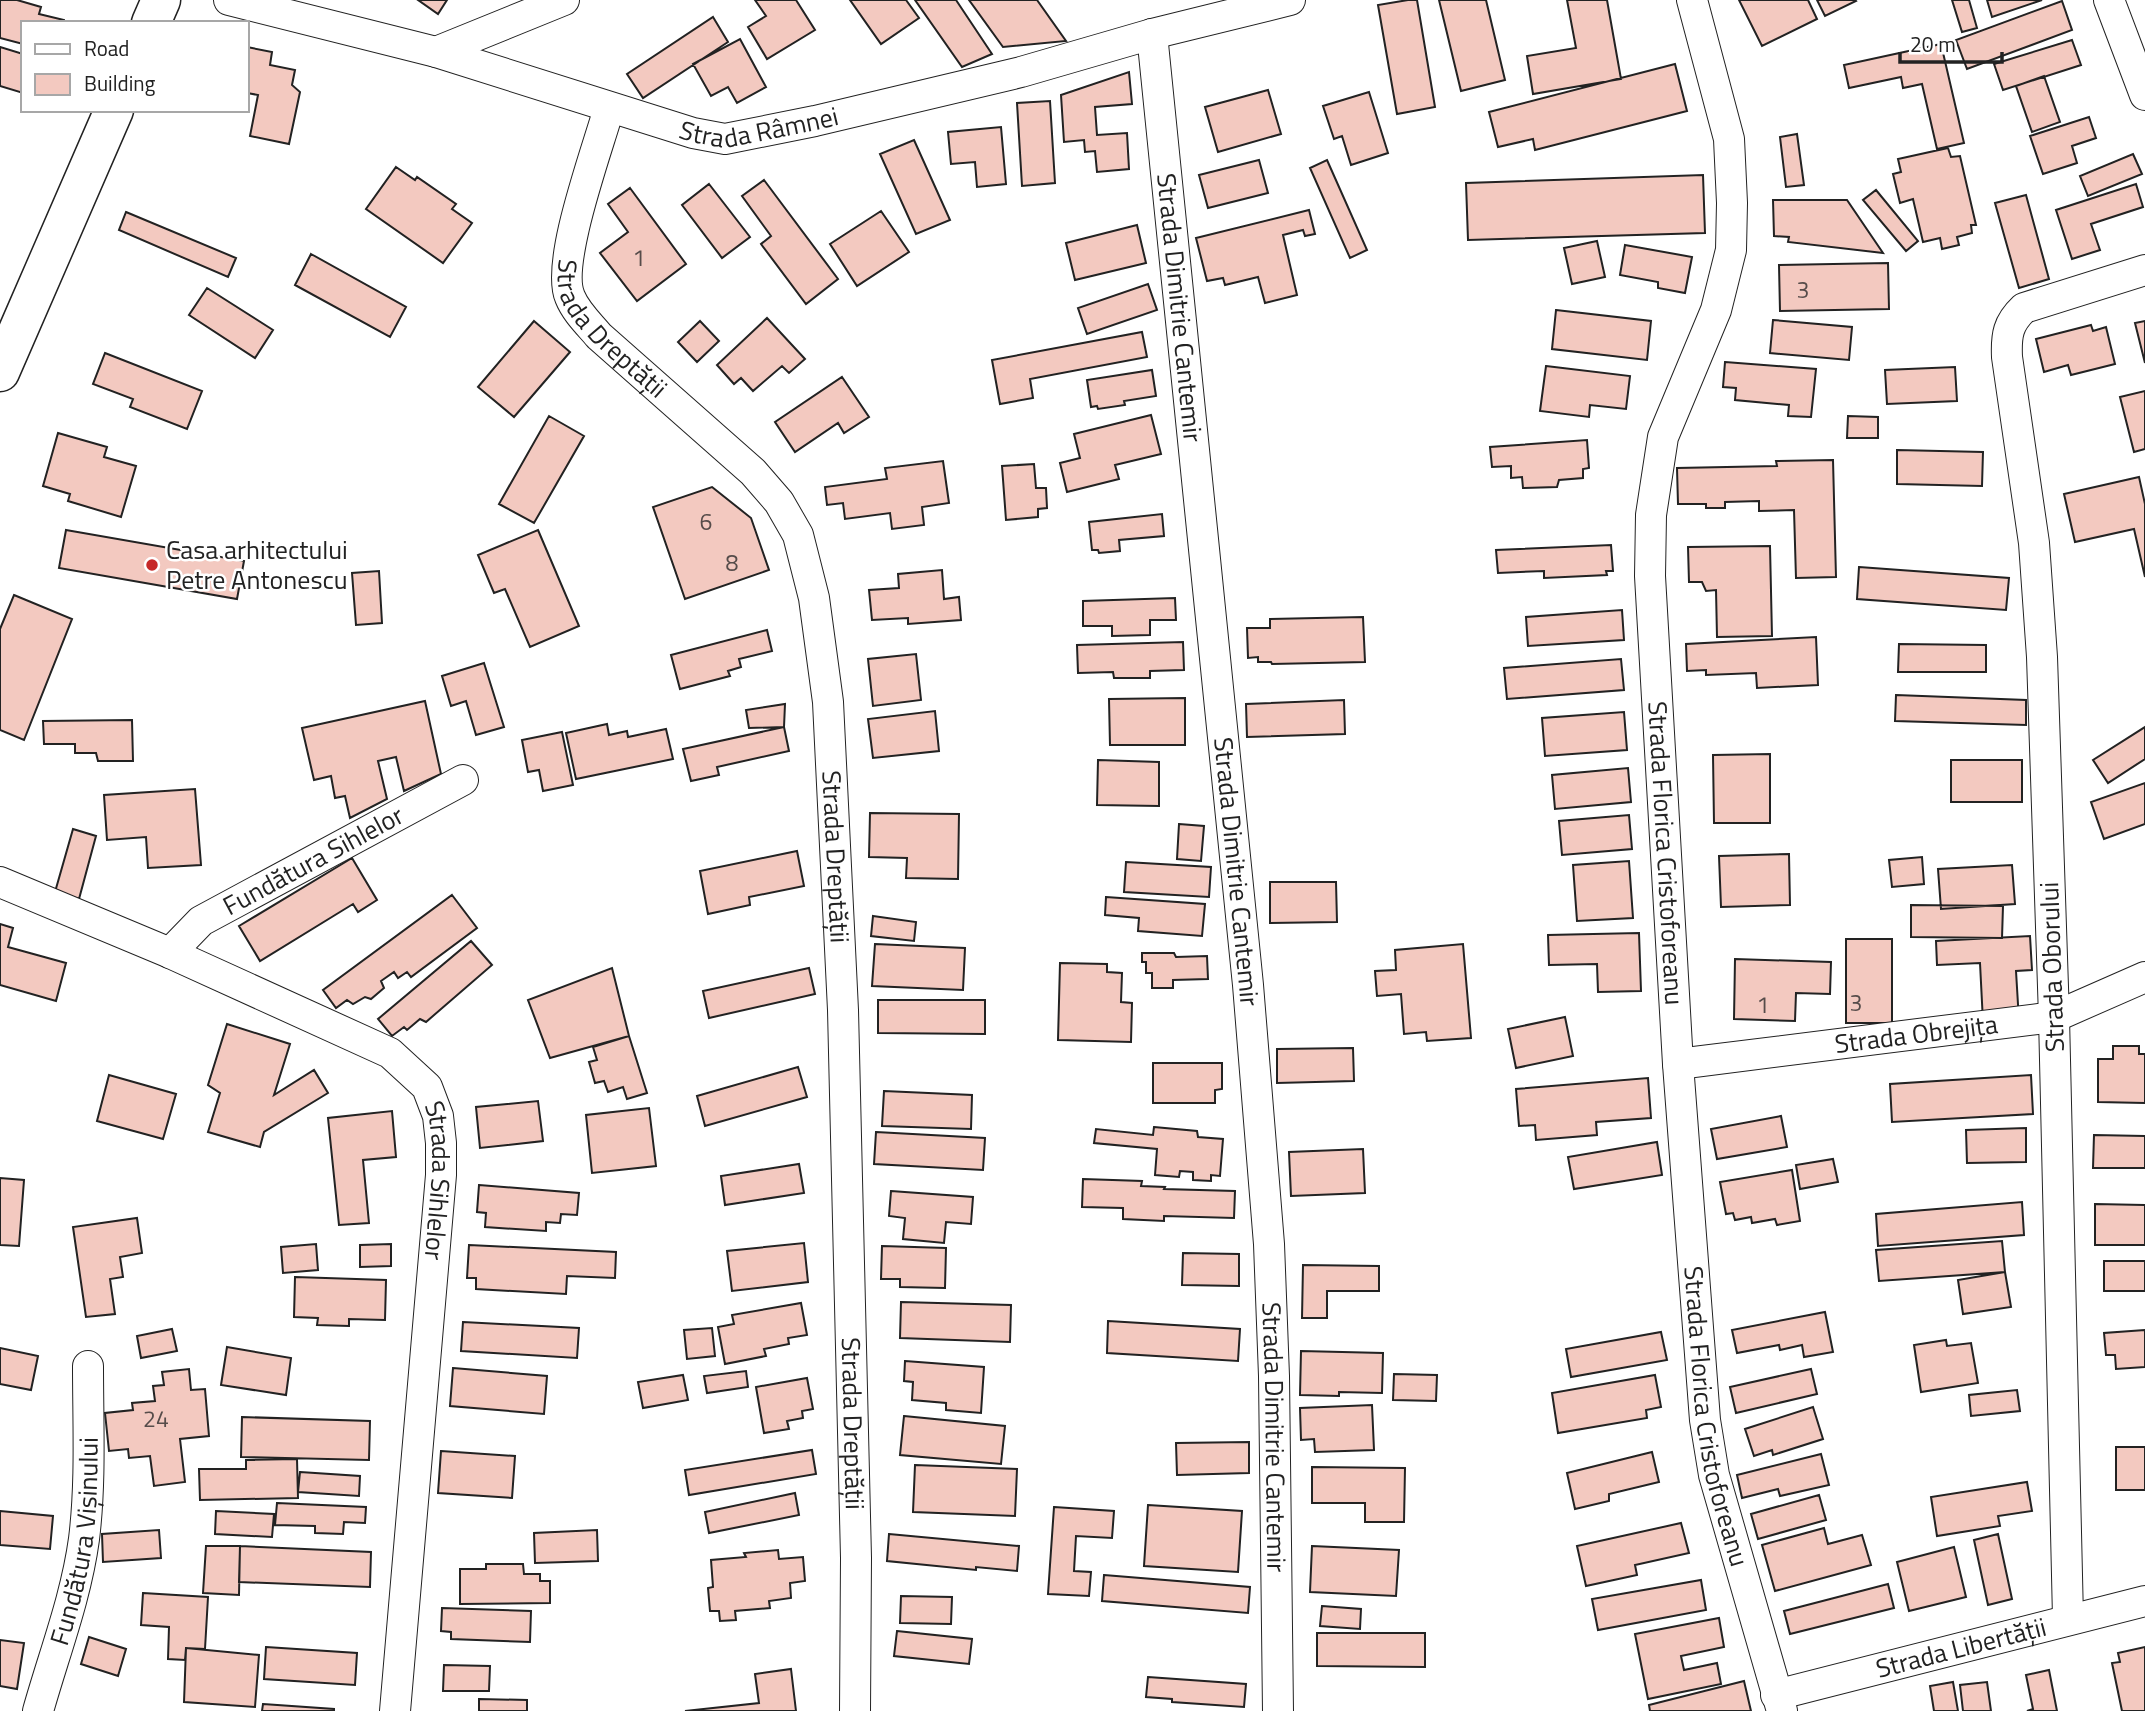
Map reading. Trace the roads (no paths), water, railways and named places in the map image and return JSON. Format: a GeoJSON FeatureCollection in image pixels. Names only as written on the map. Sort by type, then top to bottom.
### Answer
{"type":"FeatureCollection","features":[{"type":"Feature","properties":{"kind":"main road"},"geometry":{"type":"LineString","coordinates":[[152,21],[160,0]]}},
{"type":"Feature","properties":{"kind":"main road"},"geometry":{"type":"LineString","coordinates":[[0,372],[113,112]]}},
{"type":"Feature","properties":{"kind":"street","name":"Strada Râmnei"},"geometry":{"type":"LineString","coordinates":[[229,0],[436,52],[693,133],[725,138],[815,121],[995,78],[1152,34],[1290,0]]}},
{"type":"Feature","properties":{"kind":"street"},"geometry":{"type":"LineString","coordinates":[[436,52],[564,0]]}},
{"type":"Feature","properties":{"kind":"street","name":"Strada Florica Cristoforeanu"},"geometry":{"type":"LineString","coordinates":[[1692,0],[1729,139],[1731,250],[1719,298],[1663,437],[1651,515],[1650,576],[1678,1064],[1705,1420],[1714,1475],[1779,1703]]}},
{"type":"Feature","properties":{"kind":"street"},"geometry":{"type":"LineString","coordinates":[[2109,0],[2145,95]]}},
{"type":"Feature","properties":{"kind":"street","name":"Strada Dimitrie Cantemir"},"geometry":{"type":"LineString","coordinates":[[1152,34],[1248,985],[1269,1244],[1274,1376],[1278,1711]]}},
{"type":"Feature","properties":{"kind":"street","name":"Strada Dreptății"},"geometry":{"type":"LineString","coordinates":[[609,108],[568,249],[565,278],[569,297],[599,336],[753,472],[779,502],[798,536],[814,598],[828,702],[843,1010],[856,1558],[855,1711]]}},
{"type":"Feature","properties":{"kind":"street","name":"Strada Oborului"},"geometry":{"type":"LineString","coordinates":[[2068,1618],[2054,1017],[2042,657],[2034,542],[2006,335],[2012,319],[2024,308],[2145,270]]}},
{"type":"Feature","properties":{"kind":"street","name":"Fundătura Sihlelor"},"geometry":{"type":"LineString","coordinates":[[170,953],[201,921],[463,780]]}},
{"type":"Feature","properties":{"kind":"street","name":"Strada Sihlelor"},"geometry":{"type":"LineString","coordinates":[[0,882],[170,953],[390,1053],[427,1087],[438,1116],[441,1175],[395,1711]]}},
{"type":"Feature","properties":{"kind":"street","name":"Strada Obrejița"},"geometry":{"type":"LineString","coordinates":[[1678,1064],[2054,1017],[2145,976]]}},
{"type":"Feature","properties":{"kind":"street","name":"Fundătura Vișinului"},"geometry":{"type":"LineString","coordinates":[[38,1711],[68,1610],[84,1541],[89,1493],[88,1366]]}},
{"type":"Feature","properties":{"kind":"street","name":"Strada Libertății"},"geometry":{"type":"LineString","coordinates":[[1779,1703],[2068,1618],[2145,1601]]}},
{"type":"Feature","properties":{"kind":"place","name":"Casa arhitectului Petre Antonescu"},"geometry":{"type":"Point","coordinates":[152,565]}}]}
